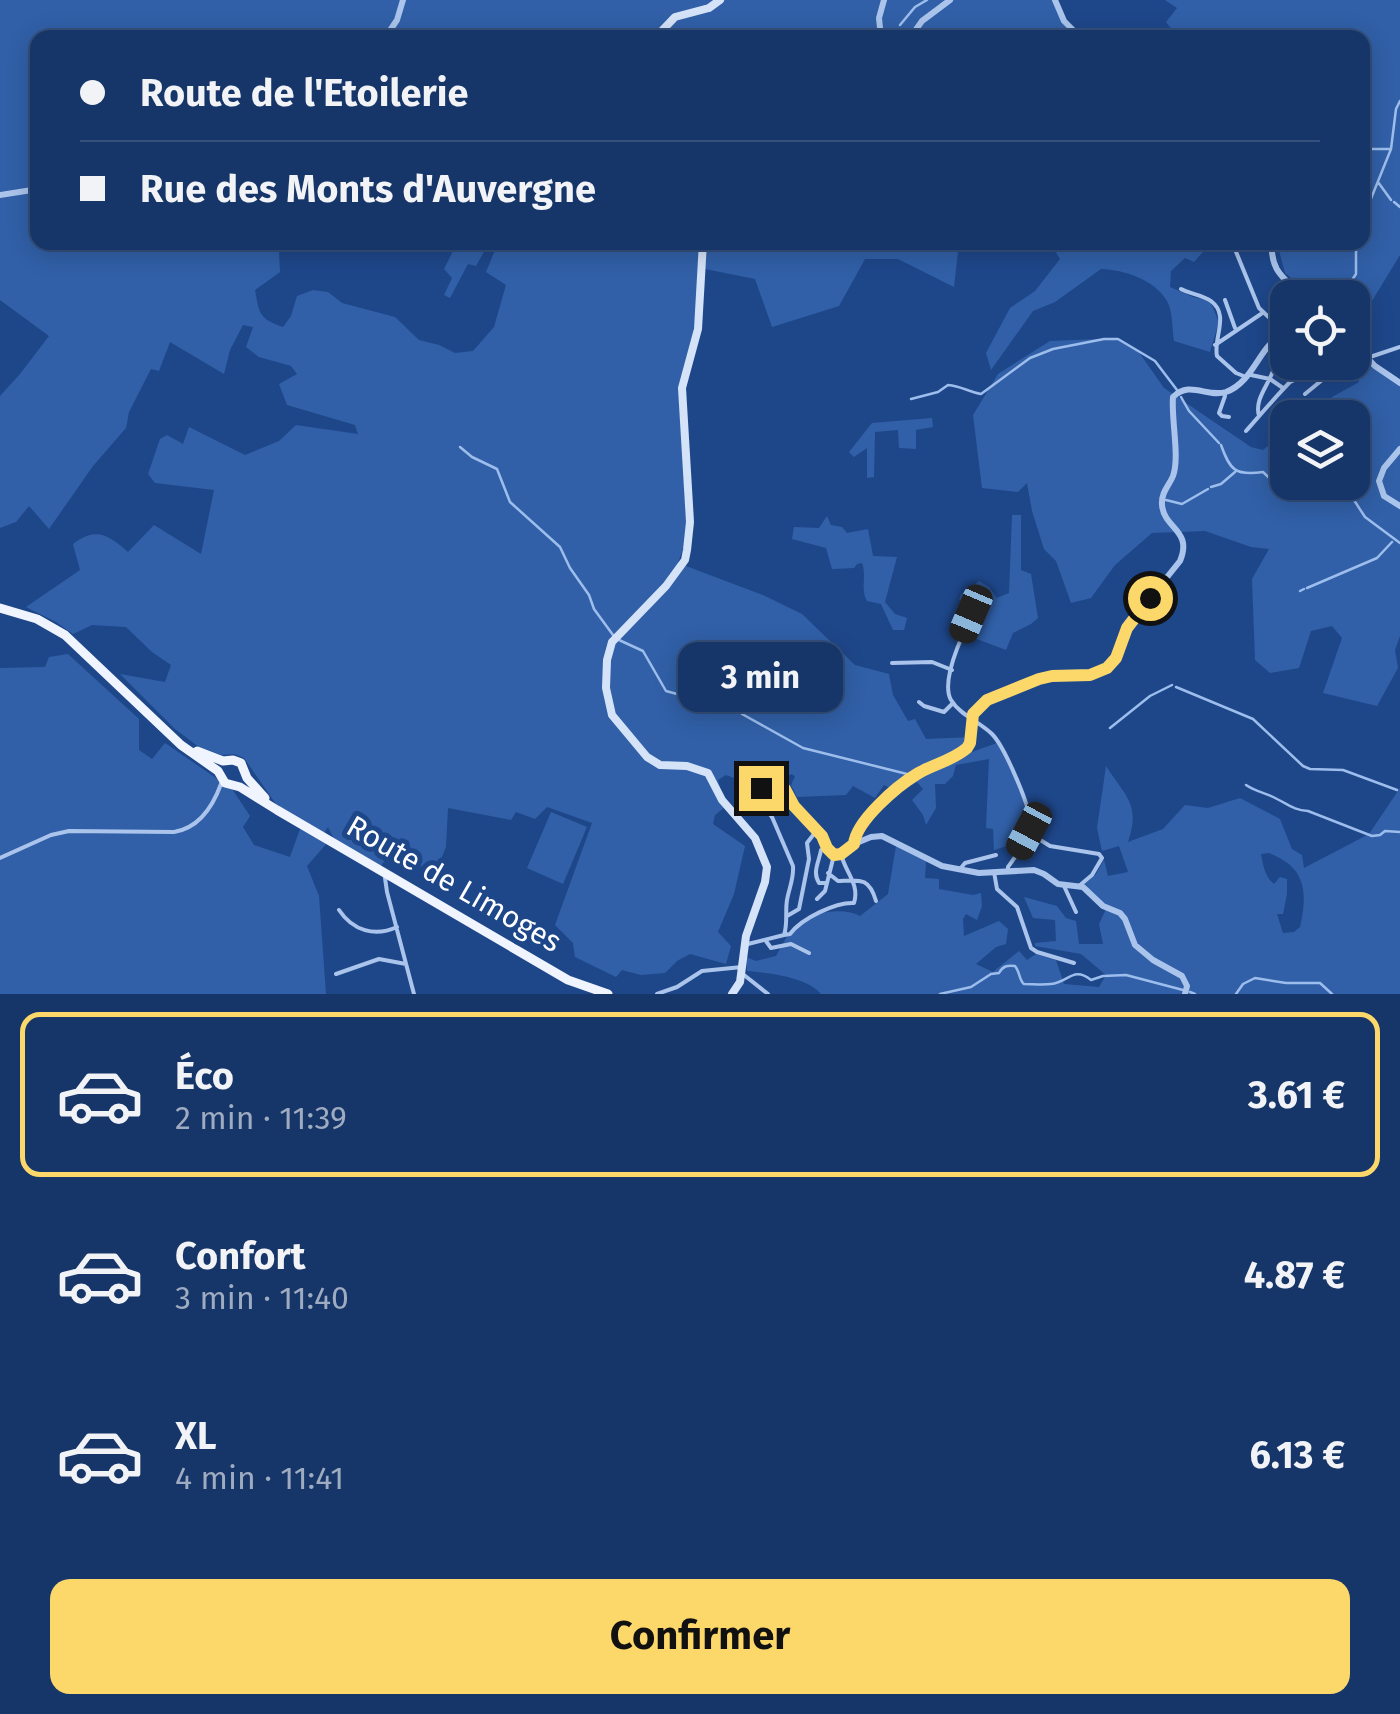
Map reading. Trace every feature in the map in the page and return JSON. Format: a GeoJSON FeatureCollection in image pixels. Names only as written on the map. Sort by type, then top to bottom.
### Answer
{"type":"FeatureCollection","features":[{"type":"Feature","properties":{"kind":"main road"},"geometry":{"type":"LineString","coordinates":[[663,30],[675,18],[710,8],[720,0]]}},
{"type":"Feature","properties":{"kind":"main road"},"geometry":{"type":"LineString","coordinates":[[703,250],[698,330],[682,388],[690,522],[685,560],[643,612],[616,636],[606,660],[606,688],[612,715],[647,757],[660,765],[687,766],[708,774],[722,800],[761,848],[767,874],[748,928],[742,971],[732,994]]}},
{"type":"Feature","properties":{"kind":"main road","name":"Route de Limoges"},"geometry":{"type":"LineString","coordinates":[[0,608],[36,619],[65,635],[172,737],[227,781],[555,972],[593,992],[608,994]]}},
{"type":"Feature","properties":{"kind":"main road","name":"Route de Limoges"},"geometry":{"type":"LineString","coordinates":[[172,737],[203,754],[228,761]]}},
{"type":"Feature","properties":{"kind":"main road"},"geometry":{"type":"LineString","coordinates":[[228,761],[241,763],[245,775],[242,782],[227,781],[222,766],[228,761]]}},
{"type":"Feature","properties":{"kind":"main road","name":"Route de Limoges"},"geometry":{"type":"LineString","coordinates":[[245,775],[277,810]]}},
{"type":"Feature","properties":{"kind":"street"},"geometry":{"type":"LineString","coordinates":[[390,30],[403,0]]}},
{"type":"Feature","properties":{"kind":"street"},"geometry":{"type":"LineString","coordinates":[[880,30],[884,0]]}},
{"type":"Feature","properties":{"kind":"street"},"geometry":{"type":"LineString","coordinates":[[916,30],[950,0]]}},
{"type":"Feature","properties":{"kind":"street"},"geometry":{"type":"LineString","coordinates":[[1055,0],[1064,21],[1073,30]]}},
{"type":"Feature","properties":{"kind":"street"},"geometry":{"type":"LineString","coordinates":[[0,195],[30,190]]}},
{"type":"Feature","properties":{"kind":"street"},"geometry":{"type":"LineString","coordinates":[[1235,250],[1259,308],[1270,319]]}},
{"type":"Feature","properties":{"kind":"street"},"geometry":{"type":"LineString","coordinates":[[1271,250],[1275,269],[1286,280]]}},
{"type":"Feature","properties":{"kind":"street"},"geometry":{"type":"LineString","coordinates":[[1181,289],[1210,300],[1218,308],[1221,320],[1216,356],[1236,374],[1270,378],[1257,404],[1259,416]]}},
{"type":"Feature","properties":{"kind":"street"},"geometry":{"type":"LineString","coordinates":[[1225,300],[1236,330]]}},
{"type":"Feature","properties":{"kind":"street"},"geometry":{"type":"LineString","coordinates":[[1215,345],[1263,313]]}},
{"type":"Feature","properties":{"kind":"street"},"geometry":{"type":"LineString","coordinates":[[854,844],[863,823],[904,783],[967,748],[971,719],[976,708],[987,700],[1039,679],[1090,675],[1107,668],[1116,658],[1124,634],[1180,560],[1184,546],[1162,505],[1174,468],[1173,397],[1187,388],[1224,392],[1233,387],[1261,359],[1270,343]]}},
{"type":"Feature","properties":{"kind":"street"},"geometry":{"type":"LineString","coordinates":[[1370,356],[1400,347]]}},
{"type":"Feature","properties":{"kind":"street"},"geometry":{"type":"LineString","coordinates":[[1370,360],[1400,383]]}},
{"type":"Feature","properties":{"kind":"street"},"geometry":{"type":"LineString","coordinates":[[1233,387],[1236,374]]}},
{"type":"Feature","properties":{"kind":"street"},"geometry":{"type":"LineString","coordinates":[[1273,380],[1283,388]]}},
{"type":"Feature","properties":{"kind":"street"},"geometry":{"type":"LineString","coordinates":[[1246,431],[1292,380]]}},
{"type":"Feature","properties":{"kind":"street"},"geometry":{"type":"LineString","coordinates":[[1305,394],[1322,380]]}},
{"type":"Feature","properties":{"kind":"street"},"geometry":{"type":"LineString","coordinates":[[1224,392],[1219,413],[1230,417]]}},
{"type":"Feature","properties":{"kind":"street"},"geometry":{"type":"LineString","coordinates":[[1400,449],[1379,481],[1384,496],[1400,506]]}},
{"type":"Feature","properties":{"kind":"street"},"geometry":{"type":"LineString","coordinates":[[984,600],[971,614],[960,640],[948,690],[953,703],[988,731],[1004,750],[1028,812],[1030,826],[1008,872]]}},
{"type":"Feature","properties":{"kind":"street"},"geometry":{"type":"LineString","coordinates":[[892,662],[932,662],[952,670]]}},
{"type":"Feature","properties":{"kind":"street"},"geometry":{"type":"LineString","coordinates":[[919,702],[940,712],[953,703]]}},
{"type":"Feature","properties":{"kind":"street"},"geometry":{"type":"LineString","coordinates":[[0,858],[69,831],[188,830],[227,781]]}},
{"type":"Feature","properties":{"kind":"street"},"geometry":{"type":"LineString","coordinates":[[216,797],[227,781]]}},
{"type":"Feature","properties":{"kind":"street"},"geometry":{"type":"LineString","coordinates":[[784,934],[792,866],[772,817],[760,802],[761,788],[766,783],[785,789],[794,806],[817,830],[824,849],[816,866],[816,877],[819,883],[826,882]]}},
{"type":"Feature","properties":{"kind":"street"},"geometry":{"type":"LineString","coordinates":[[787,916],[800,908],[808,843],[817,830]]}},
{"type":"Feature","properties":{"kind":"street"},"geometry":{"type":"LineString","coordinates":[[809,850],[841,854],[871,836],[882,836],[929,860],[960,870],[1038,871],[1058,884],[1079,886],[1103,906],[1120,913],[1135,944],[1153,960],[1182,976],[1186,992]]}},
{"type":"Feature","properties":{"kind":"street"},"geometry":{"type":"LineString","coordinates":[[1017,852],[1038,838],[1046,844],[1102,856],[1095,871],[1079,886]]}},
{"type":"Feature","properties":{"kind":"street"},"geometry":{"type":"LineString","coordinates":[[744,945],[790,934],[798,925],[838,903],[854,904],[853,880],[841,854]]}},
{"type":"Feature","properties":{"kind":"street"},"geometry":{"type":"LineString","coordinates":[[817,899],[825,891],[834,855]]}},
{"type":"Feature","properties":{"kind":"street"},"geometry":{"type":"LineString","coordinates":[[960,870],[962,864],[996,855]]}},
{"type":"Feature","properties":{"kind":"street"},"geometry":{"type":"LineString","coordinates":[[994,872],[998,889],[1016,906],[1031,948],[1074,962]]}},
{"type":"Feature","properties":{"kind":"street"},"geometry":{"type":"LineString","coordinates":[[828,873],[838,881],[853,880],[872,887],[876,901]]}},
{"type":"Feature","properties":{"kind":"street"},"geometry":{"type":"LineString","coordinates":[[387,874],[386,892],[414,994]]}},
{"type":"Feature","properties":{"kind":"street"},"geometry":{"type":"LineString","coordinates":[[1064,886],[1076,912]]}},
{"type":"Feature","properties":{"kind":"street"},"geometry":{"type":"LineString","coordinates":[[339,910],[352,925],[376,934],[397,927]]}},
{"type":"Feature","properties":{"kind":"street"},"geometry":{"type":"LineString","coordinates":[[766,941],[771,948],[791,944],[809,953]]}},
{"type":"Feature","properties":{"kind":"street"},"geometry":{"type":"LineString","coordinates":[[336,974],[378,959],[406,964]]}},
{"type":"Feature","properties":{"kind":"street"},"geometry":{"type":"LineString","coordinates":[[657,994],[702,971],[742,971],[768,994]]}},
{"type":"Feature","properties":{"kind":"shaded area"},"geometry":{"type":"Polygon","coordinates":[[[0,0],[1058,0],[1070,30],[30,30],[30,187],[0,192],[0,0]]]}},
{"type":"Feature","properties":{"kind":"shaded area"},"geometry":{"type":"Polygon","coordinates":[[[1165,0],[1400,0],[1400,255],[1372,301],[1370,280],[1293,280],[1285,273],[1279,250],[1370,250],[1370,30],[1172,30],[1166,22],[1177,8],[1165,0]]]}},
{"type":"Feature","properties":{"kind":"shaded area"},"geometry":{"type":"Polygon","coordinates":[[[30,192],[30,250],[280,250],[280,272],[255,290],[259,310],[269,321],[283,327],[297,296],[313,290],[328,292],[342,303],[395,317],[419,340],[455,353],[473,351],[494,327],[506,285],[486,272],[495,250],[958,250],[954,287],[898,259],[865,259],[839,306],[772,327],[755,279],[700,268],[680,412],[687,538],[678,563],[802,614],[855,665],[889,674],[893,695],[908,721],[915,719],[926,739],[973,737],[972,752],[997,743],[1027,808],[1029,826],[1022,840],[1017,847],[994,850],[993,829],[986,828],[989,759],[956,765],[945,784],[935,784],[936,808],[926,825],[912,800],[923,789],[917,782],[899,793],[884,785],[875,798],[853,786],[846,795],[797,797],[791,785],[795,776],[791,774],[778,788],[796,801],[765,804],[744,797],[738,792],[740,785],[726,775],[718,780],[725,807],[715,815],[713,824],[745,846],[734,894],[718,932],[731,946],[726,964],[690,954],[665,973],[641,975],[622,970],[616,977],[575,957],[573,943],[555,925],[592,823],[547,807],[535,819],[516,812],[511,820],[448,808],[446,847],[436,871],[388,856],[381,866],[334,839],[328,827],[324,833],[278,807],[244,758],[199,747],[175,729],[120,674],[165,682],[171,665],[126,627],[92,625],[73,634],[26,607],[80,570],[73,544],[88,536],[107,537],[128,552],[154,525],[201,554],[214,490],[155,483],[148,474],[160,439],[167,435],[183,444],[189,427],[245,455],[279,441],[296,425],[358,434],[355,425],[287,405],[279,384],[297,374],[291,366],[259,357],[246,347],[253,327],[243,325],[230,350],[224,374],[170,342],[159,371],[151,369],[129,412],[126,428],[93,466],[49,529],[29,506],[16,522],[0,528],[0,396],[49,336],[0,300],[0,198],[30,192]]]}},
{"type":"Feature","properties":{"kind":"shaded area"},"geometry":{"type":"Polygon","coordinates":[[[454,250],[485,250],[476,266],[468,264],[450,298],[444,295],[452,278],[444,269],[454,250]]]}},
{"type":"Feature","properties":{"kind":"shaded area"},"geometry":{"type":"Polygon","coordinates":[[[1054,250],[1205,250],[1194,262],[1185,258],[1171,271],[1170,287],[1210,301],[1219,322],[1210,352],[1174,341],[1169,305],[1154,287],[1129,274],[1101,269],[1055,302],[1033,311],[991,370],[986,353],[1010,308],[1035,291],[1060,259],[1054,250]]]}},
{"type":"Feature","properties":{"kind":"shaded area"},"geometry":{"type":"Polygon","coordinates":[[[1121,340],[1138,351],[1164,388],[1251,447],[1263,450],[1270,444],[1270,500],[1370,500],[1370,400],[1328,400],[1359,380],[1370,380],[1370,365],[1400,386],[1400,636],[1395,650],[1398,668],[1377,706],[1323,693],[1342,638],[1332,626],[1311,631],[1299,668],[1270,673],[1255,660],[1252,579],[1269,549],[1205,531],[1152,533],[1115,565],[1091,598],[1071,603],[1056,561],[1044,549],[1027,483],[1018,492],[982,488],[973,415],[998,374],[1050,341],[1121,340]]]}},
{"type":"Feature","properties":{"kind":"shaded area"},"geometry":{"type":"Polygon","coordinates":[[[932,418],[933,427],[916,430],[916,449],[899,448],[898,430],[875,432],[874,477],[867,478],[867,448],[854,457],[849,452],[872,423],[932,418]]]}},
{"type":"Feature","properties":{"kind":"shaded area"},"geometry":{"type":"Polygon","coordinates":[[[1012,515],[1021,515],[1021,570],[1031,574],[1038,618],[1013,633],[1006,650],[958,632],[954,617],[964,617],[969,602],[959,600],[961,594],[979,581],[997,598],[1009,593],[1012,515]]]}},
{"type":"Feature","properties":{"kind":"shaded area"},"geometry":{"type":"Polygon","coordinates":[[[827,516],[831,525],[842,527],[847,533],[868,529],[873,556],[897,557],[885,602],[895,614],[907,618],[904,630],[893,630],[881,604],[867,601],[862,563],[854,568],[832,569],[826,548],[792,539],[794,527],[819,528],[827,516]]]}},
{"type":"Feature","properties":{"kind":"shaded area"},"geometry":{"type":"Polygon","coordinates":[[[68,654],[139,719],[139,750],[152,759],[165,743],[232,789],[250,816],[243,827],[254,845],[290,857],[300,829],[327,843],[307,866],[319,896],[326,994],[0,994],[0,668],[45,667],[49,657],[68,654]]]}},
{"type":"Feature","properties":{"kind":"shaded area"},"geometry":{"type":"Polygon","coordinates":[[[1106,766],[1132,809],[1128,842],[1163,829],[1185,805],[1208,808],[1240,798],[1280,819],[1292,849],[1302,855],[1304,868],[1369,834],[1400,788],[1400,994],[821,994],[797,980],[747,971],[746,957],[756,961],[776,956],[792,930],[805,919],[837,911],[860,916],[888,894],[896,846],[926,861],[925,878],[939,879],[939,889],[981,893],[977,920],[966,914],[963,919],[964,936],[999,921],[1008,929],[1006,944],[996,947],[976,964],[993,972],[1019,951],[1027,960],[1036,954],[1056,960],[1064,984],[1099,987],[1106,975],[1081,954],[1035,946],[1056,941],[1055,920],[1033,918],[1024,897],[1057,906],[1066,918],[1076,921],[1079,944],[1103,944],[1099,924],[1106,909],[1085,884],[1104,860],[1108,876],[1128,872],[1119,846],[1102,851],[1097,828],[1106,766]],[[1261,854],[1274,884],[1280,877],[1287,879],[1283,914],[1277,914],[1283,933],[1294,932],[1300,927],[1303,892],[1297,873],[1281,859],[1261,854]]]}},
{"type":"Feature","properties":{"kind":"shaded area"},"geometry":{"type":"Polygon","coordinates":[[[551,812],[587,827],[563,884],[527,868],[551,812]]]}},
{"type":"Feature","properties":{"kind":"waterway"},"geometry":{"type":"LineString","coordinates":[[900,25],[915,7],[927,0]]}},
{"type":"Feature","properties":{"kind":"waterway"},"geometry":{"type":"LineString","coordinates":[[1370,201],[1391,149],[1400,101]]}},
{"type":"Feature","properties":{"kind":"waterway"},"geometry":{"type":"LineString","coordinates":[[1370,149],[1390,149]]}},
{"type":"Feature","properties":{"kind":"waterway"},"geometry":{"type":"LineString","coordinates":[[1378,182],[1391,200]]}},
{"type":"Feature","properties":{"kind":"waterway"},"geometry":{"type":"LineString","coordinates":[[1394,202],[1400,207]]}},
{"type":"Feature","properties":{"kind":"waterway"},"geometry":{"type":"LineString","coordinates":[[1352,280],[1356,274],[1356,250]]}},
{"type":"Feature","properties":{"kind":"waterway"},"geometry":{"type":"LineString","coordinates":[[911,399],[938,392],[948,385],[981,394],[1030,358],[1104,339],[1118,339],[1155,361],[1177,390]]}},
{"type":"Feature","properties":{"kind":"waterway"},"geometry":{"type":"LineString","coordinates":[[1181,397],[1219,443]]}},
{"type":"Feature","properties":{"kind":"waterway"},"geometry":{"type":"LineString","coordinates":[[1221,445],[1235,469],[1263,472],[1284,492],[1303,489],[1350,494],[1365,517],[1400,543]]}},
{"type":"Feature","properties":{"kind":"waterway"},"geometry":{"type":"LineString","coordinates":[[460,447],[497,469],[510,502],[560,547],[613,635]]}},
{"type":"Feature","properties":{"kind":"waterway"},"geometry":{"type":"LineString","coordinates":[[1211,487],[1235,472]]}},
{"type":"Feature","properties":{"kind":"waterway"},"geometry":{"type":"LineString","coordinates":[[1166,500],[1182,504],[1208,489]]}},
{"type":"Feature","properties":{"kind":"waterway"},"geometry":{"type":"LineString","coordinates":[[1307,588],[1377,558],[1392,542]]}},
{"type":"Feature","properties":{"kind":"waterway"},"geometry":{"type":"LineString","coordinates":[[1300,591],[1304,589]]}},
{"type":"Feature","properties":{"kind":"waterway"},"geometry":{"type":"LineString","coordinates":[[619,640],[643,651],[666,691],[699,700],[710,695],[730,698],[742,714],[803,748],[907,774]]}},
{"type":"Feature","properties":{"kind":"waterway"},"geometry":{"type":"LineString","coordinates":[[1110,728],[1150,696],[1172,685]]}},
{"type":"Feature","properties":{"kind":"waterway"},"geometry":{"type":"LineString","coordinates":[[1176,687],[1253,719],[1303,766],[1343,770],[1397,790]]}},
{"type":"Feature","properties":{"kind":"waterway"},"geometry":{"type":"LineString","coordinates":[[1246,785],[1372,836],[1385,831],[1400,832]]}},
{"type":"Feature","properties":{"kind":"waterway"},"geometry":{"type":"LineString","coordinates":[[940,994],[971,987],[1010,966],[1015,966],[1024,984],[1057,983],[1080,974],[1091,980],[1126,975],[1183,990]]}},
{"type":"Feature","properties":{"kind":"waterway"},"geometry":{"type":"LineString","coordinates":[[1236,994],[1243,984],[1255,978],[1320,983],[1332,994]]}},
{"type":"Feature","properties":{"kind":"waterway"},"geometry":{"type":"LineString","coordinates":[[1190,992],[1195,994]]}},
{"type":"Feature","properties":{"kind":"route"},"geometry":{"type":"LineString","coordinates":[[761,788],[766,783],[779,784],[822,836],[829,852],[841,854],[854,844],[863,823],[904,783],[967,748],[973,714],[987,700],[1039,679],[1090,675],[1107,668],[1116,658],[1127,628],[1150,598]]}}]}
